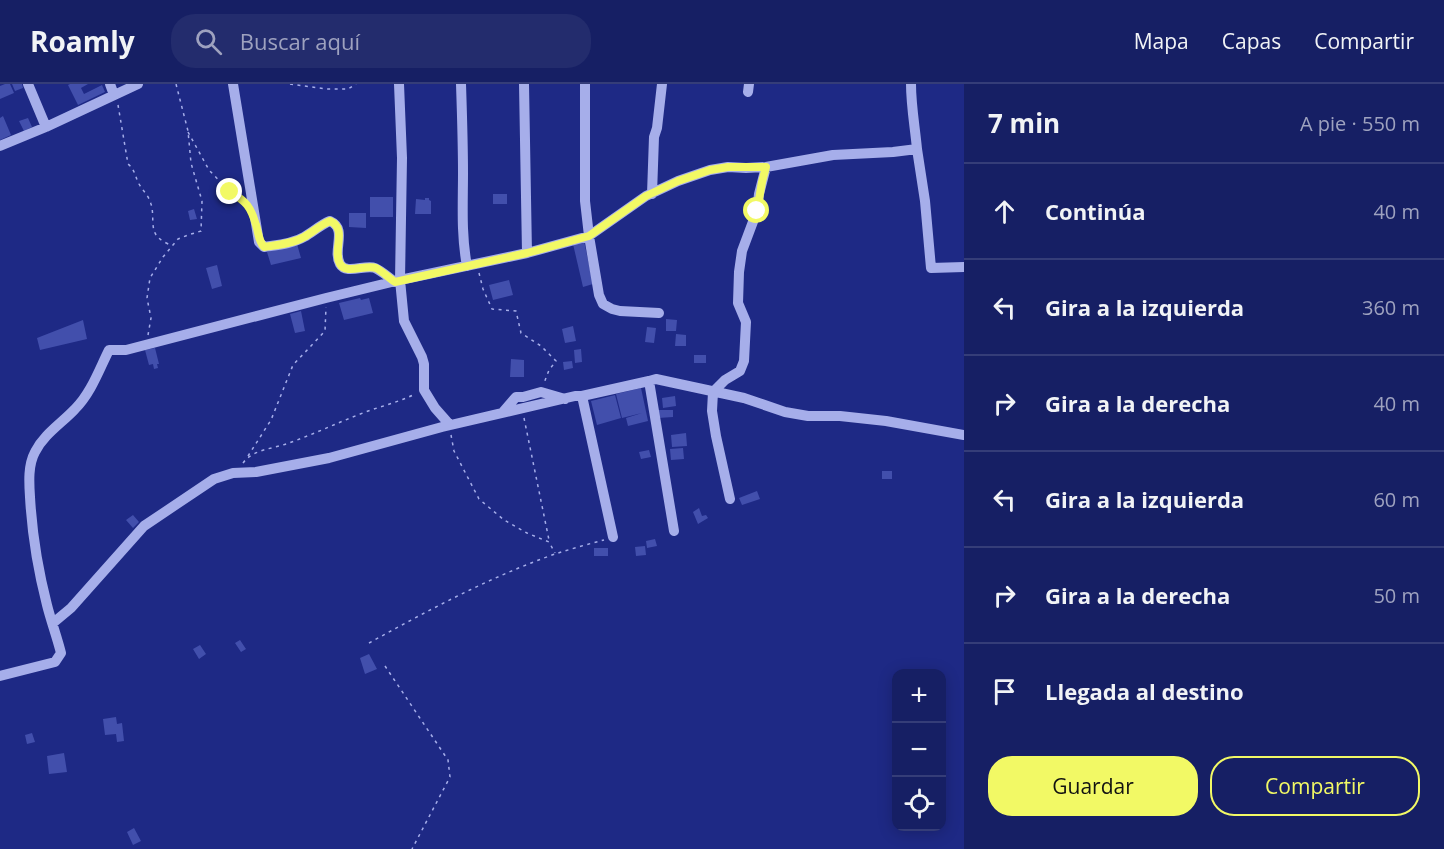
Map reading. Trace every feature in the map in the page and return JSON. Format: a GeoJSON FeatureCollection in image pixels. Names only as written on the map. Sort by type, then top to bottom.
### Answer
{"type":"FeatureCollection","features":[{"type":"Feature","properties":{"kind":"street"},"geometry":{"type":"LineString","coordinates":[[28,84],[46,127]]}},
{"type":"Feature","properties":{"kind":"street"},"geometry":{"type":"LineString","coordinates":[[110,84],[114,95]]}},
{"type":"Feature","properties":{"kind":"street"},"geometry":{"type":"LineString","coordinates":[[0,146],[138,84]]}},
{"type":"Feature","properties":{"kind":"street"},"geometry":{"type":"LineString","coordinates":[[232,84],[259,242],[264,247],[297,241],[321,224],[330,221],[335,223],[339,231],[338,262],[342,267],[349,269],[374,267],[397,281]]}},
{"type":"Feature","properties":{"kind":"street"},"geometry":{"type":"LineString","coordinates":[[399,84],[402,158],[397,281],[404,321],[420,351],[424,364],[424,390],[435,408],[450,425]]}},
{"type":"Feature","properties":{"kind":"street"},"geometry":{"type":"LineString","coordinates":[[461,84],[463,245],[472,265]]}},
{"type":"Feature","properties":{"kind":"street"},"geometry":{"type":"LineString","coordinates":[[524,84],[527,253]]}},
{"type":"Feature","properties":{"kind":"street"},"geometry":{"type":"LineString","coordinates":[[585,84],[585,201],[599,295],[603,304],[612,309],[659,313]]}},
{"type":"Feature","properties":{"kind":"street"},"geometry":{"type":"LineString","coordinates":[[652,194],[654,137],[662,84]]}},
{"type":"Feature","properties":{"kind":"street"},"geometry":{"type":"LineString","coordinates":[[911,84],[911,101],[925,201],[931,268],[964,267]]}},
{"type":"Feature","properties":{"kind":"street"},"geometry":{"type":"LineString","coordinates":[[0,676],[55,662],[61,653],[46,603],[33,530],[29,484],[31,464],[34,453],[41,442],[75,410],[85,397],[109,350],[126,350],[326,298],[527,253],[589,236],[646,196],[678,181],[710,170],[728,167],[766,167],[832,155],[917,149]]}},
{"type":"Feature","properties":{"kind":"street"},"geometry":{"type":"LineString","coordinates":[[730,499],[712,411],[713,392],[725,380],[740,371],[744,361],[746,322],[738,303],[739,272],[742,251],[757,211],[766,167]]}},
{"type":"Feature","properties":{"kind":"street"},"geometry":{"type":"LineString","coordinates":[[53,623],[71,608],[144,526],[214,479],[233,473],[256,472],[329,459],[450,425],[575,396],[656,380],[744,398],[785,412],[808,416],[840,416],[886,421],[964,435]]}},
{"type":"Feature","properties":{"kind":"street"},"geometry":{"type":"LineString","coordinates":[[649,381],[674,531]]}},
{"type":"Feature","properties":{"kind":"street"},"geometry":{"type":"LineString","coordinates":[[503,412],[516,397],[540,392],[565,399]]}},
{"type":"Feature","properties":{"kind":"street"},"geometry":{"type":"LineString","coordinates":[[582,396],[613,537]]}},
{"type":"Feature","properties":{"kind":"path"},"geometry":{"type":"LineString","coordinates":[[147,345],[151,318],[147,298],[150,278],[178,239],[201,231],[202,201],[191,163],[188,131],[176,84]]}},
{"type":"Feature","properties":{"kind":"path"},"geometry":{"type":"LineString","coordinates":[[290,84],[327,89],[348,89],[356,84]]}},
{"type":"Feature","properties":{"kind":"path"},"geometry":{"type":"LineString","coordinates":[[114,95],[120,111],[128,164],[134,169],[139,184],[150,201],[154,232],[159,239],[172,246]]}},
{"type":"Feature","properties":{"kind":"path"},"geometry":{"type":"LineString","coordinates":[[188,131],[209,170],[230,192],[245,201]]}},
{"type":"Feature","properties":{"kind":"path"},"geometry":{"type":"LineString","coordinates":[[472,265],[492,309],[516,311],[521,333],[541,346],[556,361],[549,370],[540,392]]}},
{"type":"Feature","properties":{"kind":"path"},"geometry":{"type":"LineString","coordinates":[[233,473],[248,456],[271,420],[293,365],[325,331],[326,298]]}},
{"type":"Feature","properties":{"kind":"path"},"geometry":{"type":"LineString","coordinates":[[248,456],[287,444],[371,410],[399,402],[424,390]]}},
{"type":"Feature","properties":{"kind":"path"},"geometry":{"type":"LineString","coordinates":[[520,409],[524,418],[549,542],[555,554]]}},
{"type":"Feature","properties":{"kind":"path"},"geometry":{"type":"LineString","coordinates":[[450,425],[454,451],[479,499],[526,533],[549,542]]}},
{"type":"Feature","properties":{"kind":"path"},"geometry":{"type":"LineString","coordinates":[[369,643],[455,597],[502,575],[555,554],[613,537]]}},
{"type":"Feature","properties":{"kind":"path"},"geometry":{"type":"LineString","coordinates":[[384,666],[448,760],[450,777],[412,849]]}},
{"type":"Feature","properties":{"kind":"building"},"geometry":{"type":"Polygon","coordinates":[[[10,84],[14,93],[0,99],[0,86],[10,84]]]}},
{"type":"Feature","properties":{"kind":"building"},"geometry":{"type":"Polygon","coordinates":[[[12,84],[22,84],[23,88],[15,91],[12,84]]]}},
{"type":"Feature","properties":{"kind":"building"},"geometry":{"type":"Polygon","coordinates":[[[88,84],[81,88],[84,94],[102,85],[105,92],[78,105],[68,85],[88,84]]]}},
{"type":"Feature","properties":{"kind":"building"},"geometry":{"type":"Polygon","coordinates":[[[3,116],[11,135],[0,140],[0,118],[3,116]]]}},
{"type":"Feature","properties":{"kind":"building"},"geometry":{"type":"Polygon","coordinates":[[[28,118],[32,127],[24,131],[19,121],[28,118]]]}},
{"type":"Feature","properties":{"kind":"building"},"geometry":{"type":"Polygon","coordinates":[[[493,194],[507,194],[507,204],[493,204],[493,194]]]}},
{"type":"Feature","properties":{"kind":"building"},"geometry":{"type":"Polygon","coordinates":[[[370,197],[393,197],[393,217],[370,217],[370,197]]]}},
{"type":"Feature","properties":{"kind":"building"},"geometry":{"type":"Polygon","coordinates":[[[425,198],[431,201],[431,214],[415,214],[416,199],[425,200],[425,198]]]}},
{"type":"Feature","properties":{"kind":"building"},"geometry":{"type":"Polygon","coordinates":[[[194,209],[197,219],[190,220],[188,211],[194,209]]]}},
{"type":"Feature","properties":{"kind":"building"},"geometry":{"type":"Polygon","coordinates":[[[349,213],[366,213],[366,228],[349,227],[349,213]]]}},
{"type":"Feature","properties":{"kind":"building"},"geometry":{"type":"Polygon","coordinates":[[[584,241],[593,284],[583,287],[573,244],[584,241]]]}},
{"type":"Feature","properties":{"kind":"building"},"geometry":{"type":"Polygon","coordinates":[[[297,244],[301,258],[271,265],[267,252],[297,244]]]}},
{"type":"Feature","properties":{"kind":"building"},"geometry":{"type":"Polygon","coordinates":[[[217,265],[222,286],[212,289],[206,268],[217,265]]]}},
{"type":"Feature","properties":{"kind":"building"},"geometry":{"type":"Polygon","coordinates":[[[509,280],[513,295],[493,300],[489,285],[509,280]]]}},
{"type":"Feature","properties":{"kind":"building"},"geometry":{"type":"Polygon","coordinates":[[[360,298],[361,300],[369,298],[373,313],[344,320],[339,303],[360,298]]]}},
{"type":"Feature","properties":{"kind":"building"},"geometry":{"type":"Polygon","coordinates":[[[301,311],[305,331],[295,333],[290,314],[301,311]]]}},
{"type":"Feature","properties":{"kind":"building"},"geometry":{"type":"Polygon","coordinates":[[[666,319],[677,320],[676,331],[666,331],[666,319]]]}},
{"type":"Feature","properties":{"kind":"building"},"geometry":{"type":"Polygon","coordinates":[[[83,320],[87,339],[40,350],[37,338],[83,320]]]}},
{"type":"Feature","properties":{"kind":"building"},"geometry":{"type":"Polygon","coordinates":[[[573,326],[576,341],[565,343],[562,329],[573,326]]]}},
{"type":"Feature","properties":{"kind":"building"},"geometry":{"type":"Polygon","coordinates":[[[647,327],[656,328],[654,343],[645,342],[647,327]]]}},
{"type":"Feature","properties":{"kind":"building"},"geometry":{"type":"Polygon","coordinates":[[[676,334],[686,335],[686,346],[675,346],[676,334]]]}},
{"type":"Feature","properties":{"kind":"building"},"geometry":{"type":"Polygon","coordinates":[[[155,348],[159,364],[157,364],[158,368],[154,369],[153,364],[149,365],[145,350],[155,348]]]}},
{"type":"Feature","properties":{"kind":"building"},"geometry":{"type":"Polygon","coordinates":[[[581,349],[582,362],[575,363],[574,350],[581,349]]]}},
{"type":"Feature","properties":{"kind":"building"},"geometry":{"type":"Polygon","coordinates":[[[694,355],[706,355],[706,363],[694,363],[694,355]]]}},
{"type":"Feature","properties":{"kind":"building"},"geometry":{"type":"Polygon","coordinates":[[[511,359],[524,360],[524,377],[510,377],[511,359]]]}},
{"type":"Feature","properties":{"kind":"building"},"geometry":{"type":"Polygon","coordinates":[[[572,361],[573,368],[564,370],[563,362],[572,361]]]}},
{"type":"Feature","properties":{"kind":"building"},"geometry":{"type":"Polygon","coordinates":[[[641,388],[648,421],[628,426],[626,418],[642,413],[622,418],[616,394],[641,388]]]}},
{"type":"Feature","properties":{"kind":"building"},"geometry":{"type":"Polygon","coordinates":[[[615,395],[621,418],[597,425],[591,401],[615,395]]]}},
{"type":"Feature","properties":{"kind":"building"},"geometry":{"type":"Polygon","coordinates":[[[675,396],[676,406],[663,408],[662,398],[675,396]]]}},
{"type":"Feature","properties":{"kind":"building"},"geometry":{"type":"Polygon","coordinates":[[[657,410],[673,410],[673,417],[658,418],[657,410]]]}},
{"type":"Feature","properties":{"kind":"building"},"geometry":{"type":"Polygon","coordinates":[[[686,433],[687,446],[672,447],[671,435],[686,433]]]}},
{"type":"Feature","properties":{"kind":"building"},"geometry":{"type":"Polygon","coordinates":[[[683,448],[684,459],[671,460],[670,449],[683,448]]]}},
{"type":"Feature","properties":{"kind":"building"},"geometry":{"type":"Polygon","coordinates":[[[649,450],[651,457],[641,459],[639,452],[649,450]]]}},
{"type":"Feature","properties":{"kind":"building"},"geometry":{"type":"Polygon","coordinates":[[[882,471],[892,471],[892,479],[882,479],[882,471]]]}},
{"type":"Feature","properties":{"kind":"building"},"geometry":{"type":"Polygon","coordinates":[[[757,491],[760,499],[742,505],[739,498],[757,491]]]}},
{"type":"Feature","properties":{"kind":"building"},"geometry":{"type":"Polygon","coordinates":[[[699,508],[702,516],[706,515],[708,518],[698,524],[693,512],[699,508]]]}},
{"type":"Feature","properties":{"kind":"building"},"geometry":{"type":"Polygon","coordinates":[[[133,515],[139,522],[133,528],[126,520],[133,515]]]}},
{"type":"Feature","properties":{"kind":"building"},"geometry":{"type":"Polygon","coordinates":[[[655,539],[657,546],[647,548],[646,541],[655,539]]]}},
{"type":"Feature","properties":{"kind":"building"},"geometry":{"type":"Polygon","coordinates":[[[645,546],[646,555],[636,556],[635,547],[645,546]]]}},
{"type":"Feature","properties":{"kind":"building"},"geometry":{"type":"Polygon","coordinates":[[[594,548],[608,548],[608,556],[594,556],[594,548]]]}},
{"type":"Feature","properties":{"kind":"building"},"geometry":{"type":"Polygon","coordinates":[[[240,640],[246,649],[241,652],[235,643],[240,640]]]}},
{"type":"Feature","properties":{"kind":"building"},"geometry":{"type":"Polygon","coordinates":[[[200,645],[206,654],[199,659],[193,649],[200,645]]]}},
{"type":"Feature","properties":{"kind":"building"},"geometry":{"type":"Polygon","coordinates":[[[369,654],[377,669],[365,674],[360,658],[369,654]]]}},
{"type":"Feature","properties":{"kind":"building"},"geometry":{"type":"Polygon","coordinates":[[[116,717],[117,724],[122,723],[124,741],[117,742],[116,734],[105,735],[103,719],[116,717]]]}},
{"type":"Feature","properties":{"kind":"building"},"geometry":{"type":"Polygon","coordinates":[[[32,733],[35,742],[27,744],[25,735],[32,733]]]}},
{"type":"Feature","properties":{"kind":"building"},"geometry":{"type":"Polygon","coordinates":[[[64,753],[67,772],[49,774],[47,756],[64,753]]]}},
{"type":"Feature","properties":{"kind":"building"},"geometry":{"type":"Polygon","coordinates":[[[134,828],[141,841],[133,845],[127,832],[134,828]]]}},
{"type":"Feature","properties":{"kind":"route"},"geometry":{"type":"LineString","coordinates":[[230,192],[245,201],[257,226],[259,242],[264,247],[297,241],[321,224],[330,221],[335,223],[339,231],[338,262],[342,267],[349,269],[374,267],[395,282],[527,253],[589,236],[646,196],[678,181],[710,170],[728,167],[766,167],[757,211]]}}]}
